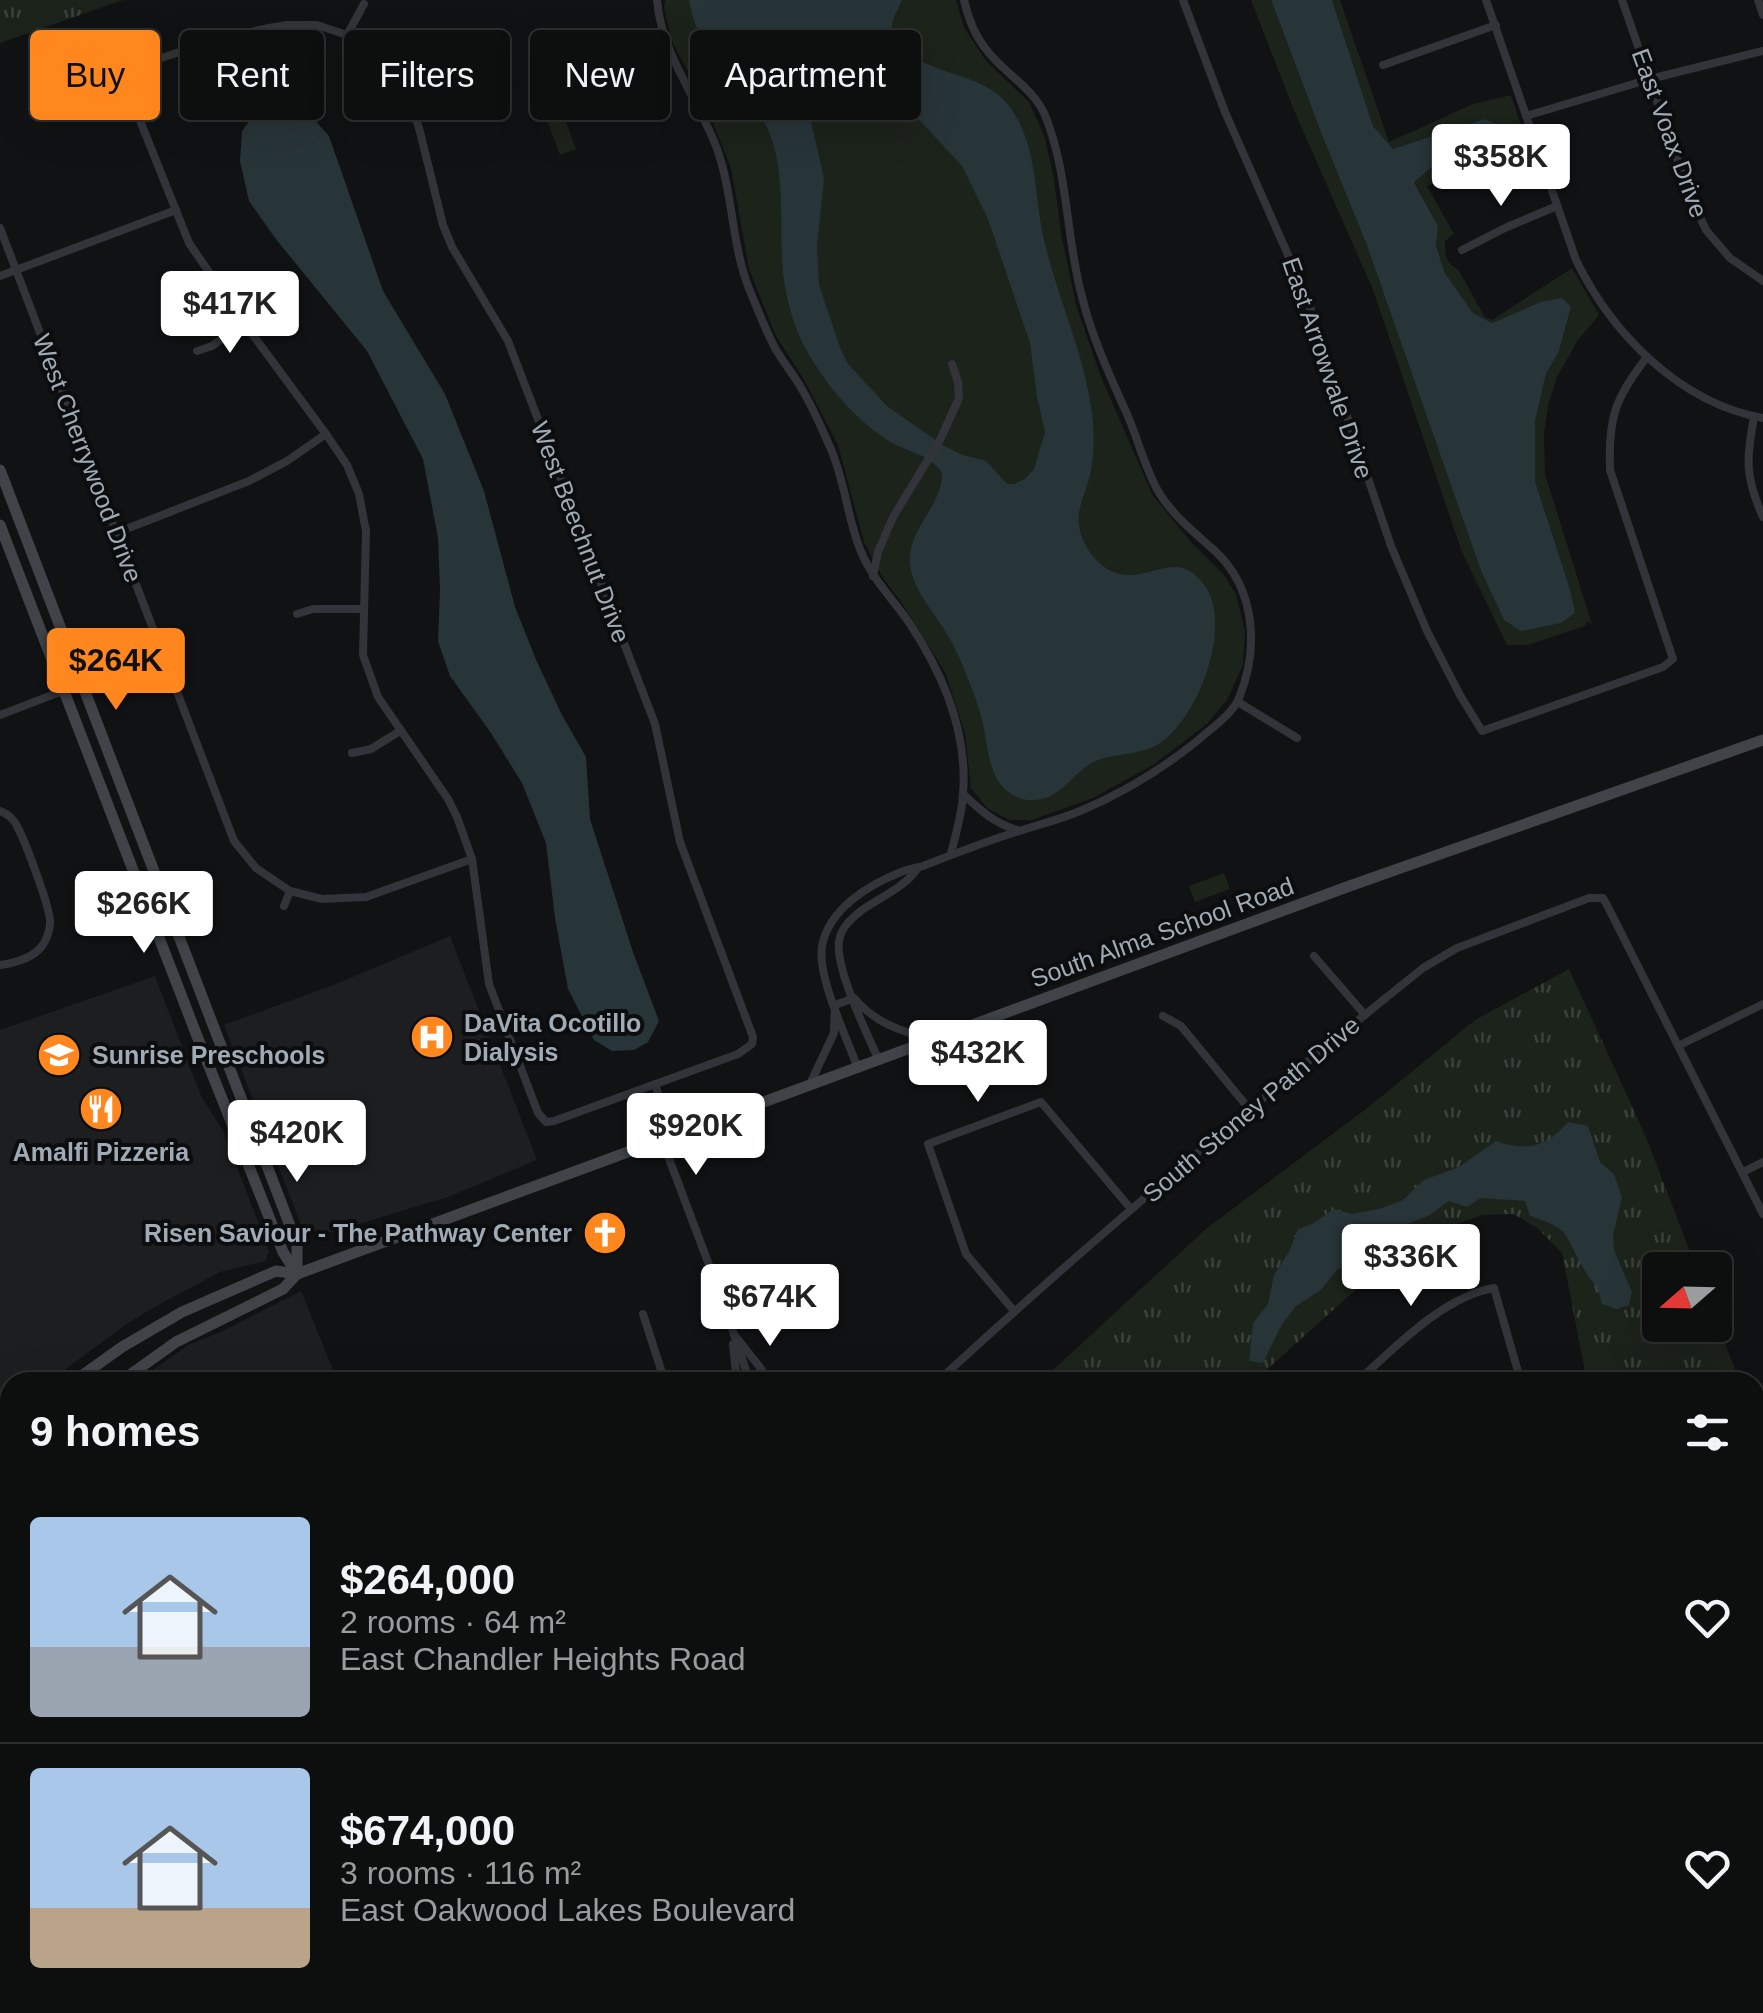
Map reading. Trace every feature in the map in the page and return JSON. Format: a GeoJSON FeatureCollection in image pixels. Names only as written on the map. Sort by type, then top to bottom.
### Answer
{"type":"FeatureCollection","features":[{"type":"Feature","properties":{"kind":"main road"},"geometry":{"type":"LineString","coordinates":[[0,470],[297,1244],[297,1274]]}},
{"type":"Feature","properties":{"kind":"main road"},"geometry":{"type":"LineString","coordinates":[[0,525],[283,1252],[297,1274]]}},
{"type":"Feature","properties":{"kind":"main road","name":"South Alma School Road"},"geometry":{"type":"LineString","coordinates":[[134,1372],[186,1336],[283,1289],[297,1274],[1344,888],[1763,740]]}},
{"type":"Feature","properties":{"kind":"main road","name":"South Alma School Road"},"geometry":{"type":"LineString","coordinates":[[89,1372],[122,1347],[182,1312],[276,1271],[297,1274]]}},
{"type":"Feature","properties":{"kind":"street"},"geometry":{"type":"LineString","coordinates":[[657,0],[659,23],[669,49],[700,107],[721,160],[747,282],[775,348],[804,392],[832,451],[858,547],[873,576],[935,664],[954,713],[964,794],[951,853]]}},
{"type":"Feature","properties":{"kind":"street"},"geometry":{"type":"LineString","coordinates":[[858,1068],[821,970],[822,946],[830,923],[844,906],[904,870],[1058,820],[1128,788],[1168,764],[1238,702],[1251,656],[1250,613],[1244,593],[1218,554],[1173,513],[1158,490],[1100,353],[1081,295],[1062,175],[1046,118],[1038,101],[985,48],[970,23],[964,0]]}},
{"type":"Feature","properties":{"kind":"street","name":"East Arrowvale Drive"},"geometry":{"type":"LineString","coordinates":[[1182,0],[1224,112],[1307,298],[1391,546],[1427,631],[1482,731],[1663,667],[1673,659],[1610,470],[1614,409],[1647,357]]}},
{"type":"Feature","properties":{"kind":"street"},"geometry":{"type":"LineString","coordinates":[[1486,0],[1576,260],[1589,286],[1610,317],[1647,357],[1686,387],[1759,418],[1747,456],[1749,479],[1763,518]]}},
{"type":"Feature","properties":{"kind":"street","name":"East Voax Drive"},"geometry":{"type":"LineString","coordinates":[[1622,0],[1690,196],[1706,230],[1730,258],[1763,281]]}},
{"type":"Feature","properties":{"kind":"street"},"geometry":{"type":"LineString","coordinates":[[1758,0],[1763,15]]}},
{"type":"Feature","properties":{"kind":"street"},"geometry":{"type":"LineString","coordinates":[[350,30],[364,4]]}},
{"type":"Feature","properties":{"kind":"street","name":"West Beechnut Drive"},"geometry":{"type":"LineString","coordinates":[[176,210],[124,83],[128,70],[260,29],[318,25],[344,34]]}},
{"type":"Feature","properties":{"kind":"street"},"geometry":{"type":"LineString","coordinates":[[1382,65],[1496,26]]}},
{"type":"Feature","properties":{"kind":"street"},"geometry":{"type":"LineString","coordinates":[[1526,116],[1763,51]]}},
{"type":"Feature","properties":{"kind":"street","name":"West Beechnut Drive"},"geometry":{"type":"LineString","coordinates":[[416,120],[442,225],[508,341],[655,724],[680,842],[754,1037],[752,1044],[738,1054],[655,1084]]}},
{"type":"Feature","properties":{"kind":"street"},"geometry":{"type":"LineString","coordinates":[[1462,250],[1557,206]]}},
{"type":"Feature","properties":{"kind":"street"},"geometry":{"type":"LineString","coordinates":[[0,276],[176,210],[189,243],[347,465],[359,494],[366,531],[363,655],[371,683],[457,817],[472,859],[489,984],[538,1112],[546,1122],[554,1121],[655,1084],[664,1112],[662,1140]]}},
{"type":"Feature","properties":{"kind":"street","name":"West Cherrywood Drive"},"geometry":{"type":"LineString","coordinates":[[0,228],[234,841],[256,868],[290,892]]}},
{"type":"Feature","properties":{"kind":"street"},"geometry":{"type":"LineString","coordinates":[[197,351],[212,346],[244,323]]}},
{"type":"Feature","properties":{"kind":"street"},"geometry":{"type":"LineString","coordinates":[[873,576],[878,552],[894,517],[940,440],[959,398],[952,364]]}},
{"type":"Feature","properties":{"kind":"street"},"geometry":{"type":"LineString","coordinates":[[116,533],[249,481],[326,434]]}},
{"type":"Feature","properties":{"kind":"street"},"geometry":{"type":"LineString","coordinates":[[297,614],[313,609],[363,610]]}},
{"type":"Feature","properties":{"kind":"street"},"geometry":{"type":"LineString","coordinates":[[0,716],[162,653]]}},
{"type":"Feature","properties":{"kind":"street"},"geometry":{"type":"LineString","coordinates":[[1238,702],[1297,738]]}},
{"type":"Feature","properties":{"kind":"street"},"geometry":{"type":"LineString","coordinates":[[352,753],[370,749],[400,731]]}},
{"type":"Feature","properties":{"kind":"street"},"geometry":{"type":"LineString","coordinates":[[964,794],[986,817],[1019,830]]}},
{"type":"Feature","properties":{"kind":"street"},"geometry":{"type":"LineString","coordinates":[[0,811],[16,825],[50,923],[39,949],[0,966]]}},
{"type":"Feature","properties":{"kind":"street"},"geometry":{"type":"LineString","coordinates":[[284,906],[290,892],[322,899],[366,897],[472,859]]}},
{"type":"Feature","properties":{"kind":"street"},"geometry":{"type":"LineString","coordinates":[[878,1061],[839,953],[839,937],[850,920],[910,880],[918,868]]}},
{"type":"Feature","properties":{"kind":"street","name":"South Stoney Path Drive"},"geometry":{"type":"LineString","coordinates":[[948,1372],[1250,1110],[1423,968],[1457,948],[1589,898],[1602,898],[1678,1046]]}},
{"type":"Feature","properties":{"kind":"street"},"geometry":{"type":"LineString","coordinates":[[822,955],[839,953]]}},
{"type":"Feature","properties":{"kind":"street"},"geometry":{"type":"LineString","coordinates":[[1314,956],[1365,1015]]}},
{"type":"Feature","properties":{"kind":"street"},"geometry":{"type":"LineString","coordinates":[[854,998],[878,1020],[935,1040]]}},
{"type":"Feature","properties":{"kind":"street"},"geometry":{"type":"LineString","coordinates":[[834,1006],[854,998]]}},
{"type":"Feature","properties":{"kind":"street"},"geometry":{"type":"LineString","coordinates":[[1763,1004],[1678,1046],[1763,1214]]}},
{"type":"Feature","properties":{"kind":"street"},"geometry":{"type":"LineString","coordinates":[[808,1087],[834,1033],[834,1006]]}},
{"type":"Feature","properties":{"kind":"street"},"geometry":{"type":"LineString","coordinates":[[1162,1016],[1181,1026],[1250,1110]]}},
{"type":"Feature","properties":{"kind":"street"},"geometry":{"type":"LineString","coordinates":[[636,1091],[646,1119],[662,1140],[747,1372]]}},
{"type":"Feature","properties":{"kind":"street"},"geometry":{"type":"LineString","coordinates":[[1014,1311],[966,1254],[928,1144],[1041,1102],[1132,1209]]}},
{"type":"Feature","properties":{"kind":"street"},"geometry":{"type":"LineString","coordinates":[[1742,1172],[1763,1162]]}},
{"type":"Feature","properties":{"kind":"street"},"geometry":{"type":"LineString","coordinates":[[1368,1372],[1428,1319],[1480,1290],[1494,1288],[1518,1372]]}},
{"type":"Feature","properties":{"kind":"street"},"geometry":{"type":"LineString","coordinates":[[643,1314],[661,1372]]}},
{"type":"Feature","properties":{"kind":"street"},"geometry":{"type":"LineString","coordinates":[[734,1335],[736,1372]]}},
{"type":"Feature","properties":{"kind":"street"},"geometry":{"type":"LineString","coordinates":[[734,1335],[763,1372]]}},
{"type":"Feature","properties":{"kind":"shaded area"},"geometry":{"type":"Polygon","coordinates":[[[689,0],[902,0],[893,30],[699,30],[689,0]]]}},
{"type":"Feature","properties":{"kind":"shaded area"},"geometry":{"type":"Polygon","coordinates":[[[1271,0],[1332,0],[1373,126],[1393,149],[1484,119],[1499,125],[1501,141],[1490,150],[1462,162],[1431,168],[1414,182],[1438,226],[1436,246],[1445,273],[1473,313],[1492,323],[1540,302],[1562,298],[1571,307],[1559,351],[1546,374],[1535,421],[1535,481],[1575,613],[1561,623],[1521,631],[1504,620],[1481,571],[1366,243],[1271,0]]]}},
{"type":"Feature","properties":{"kind":"shaded area"},"geometry":{"type":"Polygon","coordinates":[[[921,61],[990,89],[1016,116],[1029,149],[1044,240],[1090,400],[1093,456],[1079,513],[1081,535],[1096,560],[1120,574],[1168,567],[1187,570],[1205,586],[1213,604],[1213,649],[1206,674],[1184,718],[1155,746],[1097,760],[1058,792],[1043,799],[1016,797],[997,778],[980,711],[964,669],[921,594],[910,563],[914,539],[937,496],[942,473],[930,461],[891,442],[865,423],[838,396],[803,344],[785,286],[780,187],[771,137],[763,120],[811,120],[824,178],[817,247],[819,285],[848,364],[887,406],[944,446],[986,461],[1007,484],[1014,484],[1034,469],[1045,432],[1030,343],[988,219],[962,166],[919,120],[921,61]]]}},
{"type":"Feature","properties":{"kind":"shaded area"},"geometry":{"type":"Polygon","coordinates":[[[250,120],[315,120],[329,136],[383,291],[445,394],[484,491],[515,607],[562,715],[586,757],[590,819],[659,1021],[648,1042],[634,1050],[612,1051],[594,1040],[568,989],[546,843],[522,783],[450,676],[438,641],[438,538],[423,459],[367,351],[249,201],[240,161],[242,131],[250,120]]]}},
{"type":"Feature","properties":{"kind":"shaded area"},"geometry":{"type":"Polygon","coordinates":[[[450,936],[537,1160],[448,1197],[322,1235],[301,1225],[224,1025],[450,936]]]}},
{"type":"Feature","properties":{"kind":"shaded area"},"geometry":{"type":"Polygon","coordinates":[[[155,976],[202,1098],[223,1130],[269,1251],[265,1261],[220,1272],[160,1304],[62,1372],[0,1372],[0,1030],[155,976]]]}},
{"type":"Feature","properties":{"kind":"shaded area"},"geometry":{"type":"Polygon","coordinates":[[[1568,1122],[1588,1126],[1600,1162],[1614,1174],[1622,1197],[1613,1235],[1614,1250],[1632,1292],[1629,1305],[1617,1309],[1602,1304],[1597,1287],[1565,1235],[1554,1225],[1530,1216],[1525,1201],[1481,1198],[1467,1207],[1449,1201],[1428,1216],[1380,1235],[1370,1253],[1354,1258],[1335,1272],[1321,1290],[1296,1306],[1282,1324],[1263,1363],[1249,1361],[1253,1323],[1268,1304],[1274,1275],[1298,1229],[1334,1209],[1352,1214],[1403,1200],[1424,1180],[1459,1167],[1496,1141],[1536,1145],[1568,1122]]]}},
{"type":"Feature","properties":{"kind":"shaded area"},"geometry":{"type":"Polygon","coordinates":[[[301,1291],[334,1372],[150,1372],[188,1345],[301,1291]]]}},
{"type":"Feature","properties":{"kind":"green space"},"geometry":{"type":"Polygon","coordinates":[[[0,0],[123,0],[30,30],[0,43],[0,0]]]}},
{"type":"Feature","properties":{"kind":"green space"},"geometry":{"type":"Polygon","coordinates":[[[665,0],[956,0],[964,27],[986,61],[1029,102],[1044,135],[1076,305],[1101,377],[1153,496],[1224,575],[1236,594],[1245,632],[1243,665],[1227,700],[1207,724],[1153,765],[1093,798],[1032,820],[1009,820],[987,808],[971,788],[965,733],[945,672],[864,542],[838,445],[776,336],[749,269],[731,168],[712,120],[921,120],[921,30],[690,30],[690,75],[673,44],[665,0]]]}},
{"type":"Feature","properties":{"kind":"green space"},"geometry":{"type":"Polygon","coordinates":[[[1251,0],[1271,0],[1366,243],[1481,571],[1504,620],[1570,589],[1535,481],[1535,421],[1546,374],[1559,351],[1571,307],[1540,302],[1492,323],[1473,313],[1445,273],[1436,246],[1438,226],[1414,181],[1432,168],[1462,162],[1484,119],[1393,149],[1373,126],[1332,0],[1340,0],[1389,142],[1473,104],[1511,95],[1528,147],[1427,186],[1454,234],[1445,241],[1447,258],[1458,269],[1485,317],[1492,320],[1572,268],[1599,315],[1578,340],[1557,377],[1544,433],[1545,474],[1592,624],[1587,621],[1585,626],[1528,645],[1507,645],[1462,552],[1373,290],[1293,108],[1251,0]]]}},
{"type":"Feature","properties":{"kind":"green space"},"geometry":{"type":"Polygon","coordinates":[[[547,120],[565,120],[576,149],[560,155],[547,120]]]}},
{"type":"Feature","properties":{"kind":"green space"},"geometry":{"type":"Polygon","coordinates":[[[1224,873],[1230,889],[1195,902],[1189,886],[1224,873]]]}},
{"type":"Feature","properties":{"kind":"green space"},"geometry":{"type":"Polygon","coordinates":[[[1569,969],[1646,1137],[1690,1252],[1642,1252],[1642,1342],[1724,1342],[1736,1372],[1585,1372],[1562,1253],[1537,1228],[1513,1214],[1482,1215],[1441,1230],[1382,1266],[1264,1372],[1051,1372],[1206,1229],[1370,1106],[1475,1020],[1569,969]]]}},
{"type":"Feature","properties":{"kind":"place","name":"DaVita Ocotillo Dialysis"},"geometry":{"type":"Point","coordinates":[432,1037]}},
{"type":"Feature","properties":{"kind":"place","name":"Sunrise Preschools"},"geometry":{"type":"Point","coordinates":[59,1055]}},
{"type":"Feature","properties":{"kind":"place","name":"Amalfi Pizzeria"},"geometry":{"type":"Point","coordinates":[101,1109]}},
{"type":"Feature","properties":{"kind":"place","name":"Risen Saviour - The Pathway Center"},"geometry":{"type":"Point","coordinates":[605,1233]}}]}
